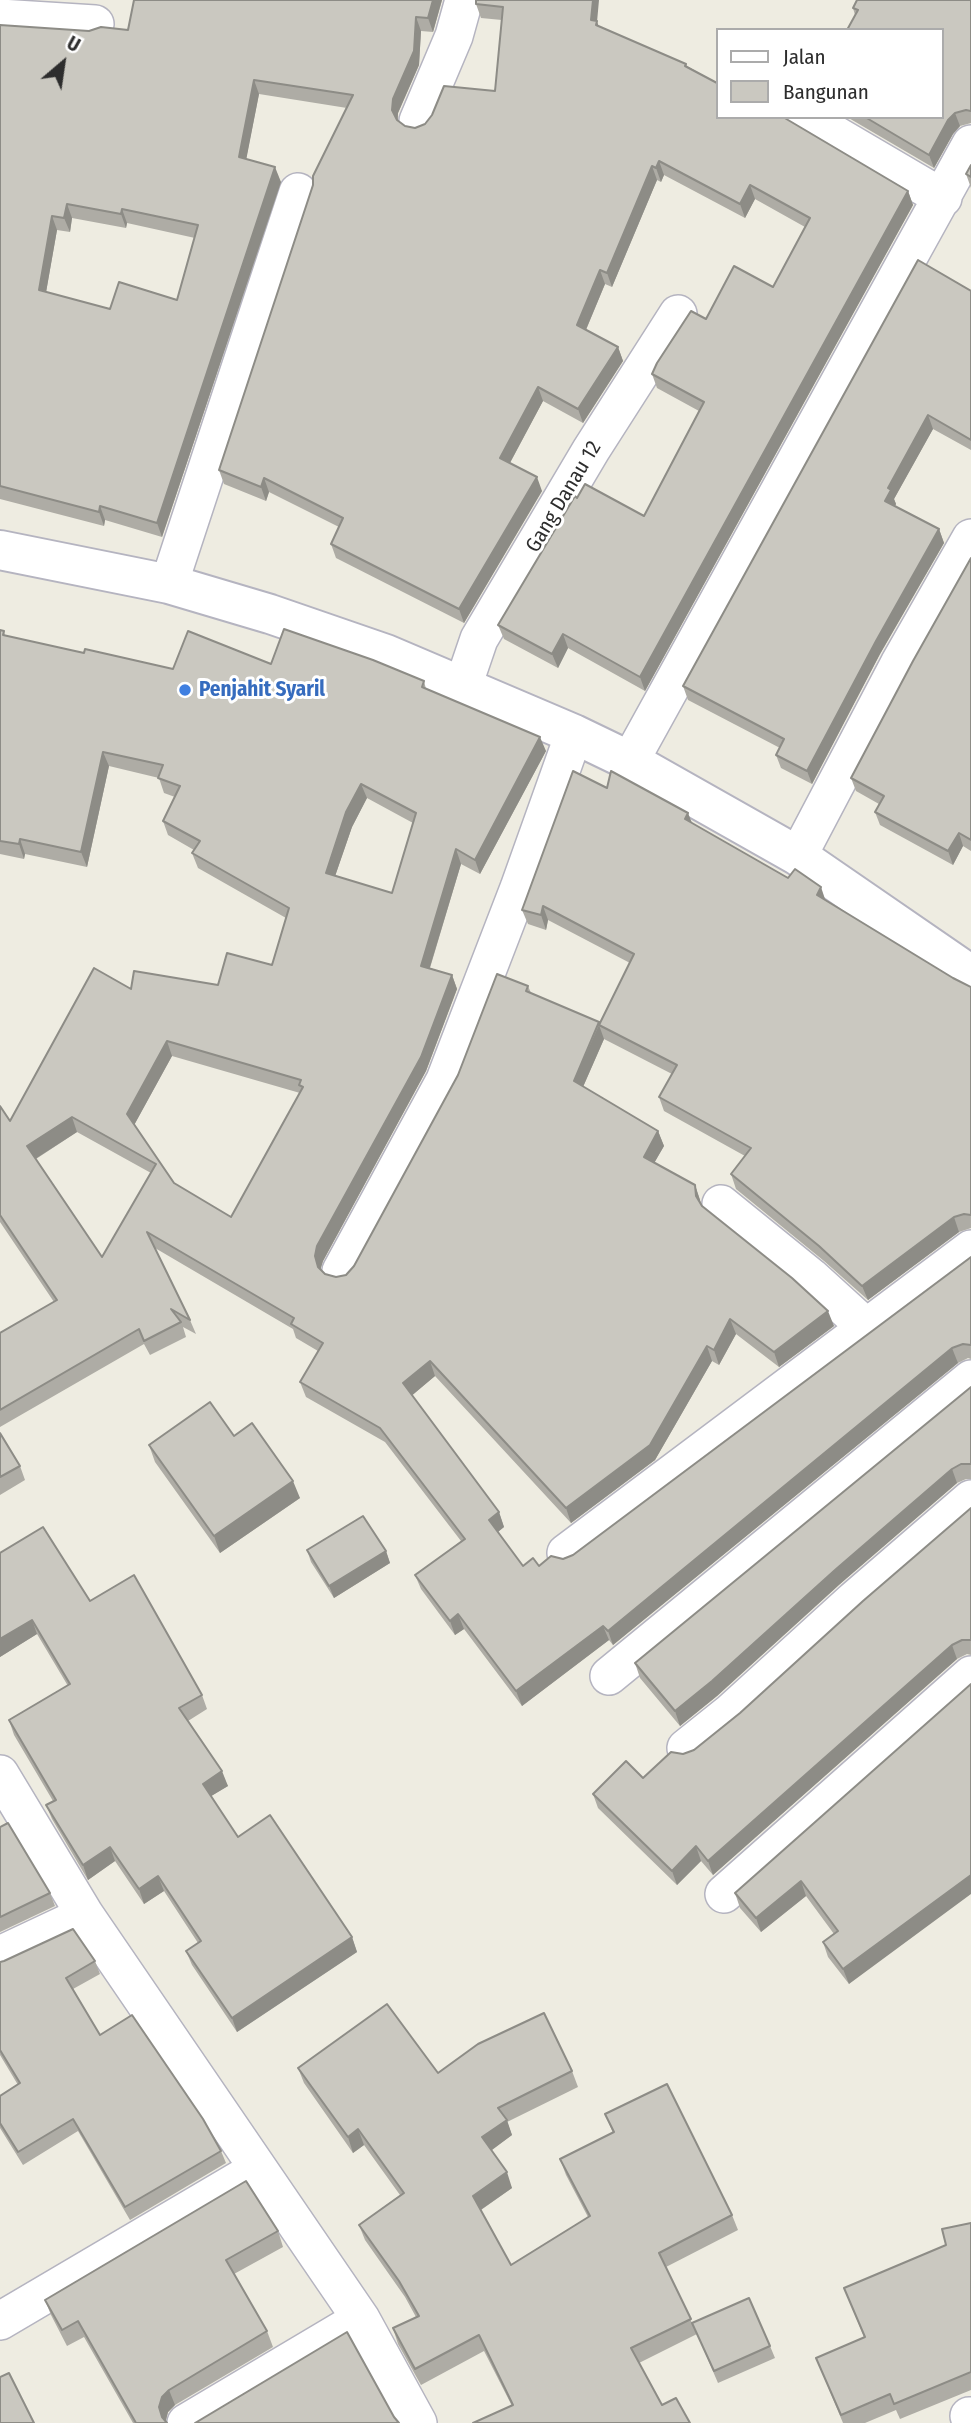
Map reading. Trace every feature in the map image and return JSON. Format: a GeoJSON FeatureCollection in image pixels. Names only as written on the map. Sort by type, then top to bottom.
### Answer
{"type":"FeatureCollection","features":[{"type":"Feature","properties":{"kind":"street"},"geometry":{"type":"LineString","coordinates":[[418,121],[454,36],[464,0]]}},
{"type":"Feature","properties":{"kind":"street"},"geometry":{"type":"LineString","coordinates":[[0,18],[95,24]]}},
{"type":"Feature","properties":{"kind":"street"},"geometry":{"type":"LineString","coordinates":[[808,119],[943,198]]}},
{"type":"Feature","properties":{"kind":"street"},"geometry":{"type":"LineString","coordinates":[[630,761],[971,144]]}},
{"type":"Feature","properties":{"kind":"street"},"geometry":{"type":"LineString","coordinates":[[169,584],[298,192]]}},
{"type":"Feature","properties":{"kind":"street","name":"Gang Danau 12"},"geometry":{"type":"LineString","coordinates":[[463,686],[479,639],[591,450],[678,314]]}},
{"type":"Feature","properties":{"kind":"street"},"geometry":{"type":"LineString","coordinates":[[798,856],[900,664],[971,538]]}},
{"type":"Feature","properties":{"kind":"street"},"geometry":{"type":"LineString","coordinates":[[0,550],[169,584],[271,614],[386,654],[574,734],[630,761],[798,856],[971,975]]}},
{"type":"Feature","properties":{"kind":"street"},"geometry":{"type":"LineString","coordinates":[[341,1271],[445,1080],[519,888],[574,734]]}},
{"type":"Feature","properties":{"kind":"street"},"geometry":{"type":"LineString","coordinates":[[721,1204],[811,1277],[867,1328]]}},
{"type":"Feature","properties":{"kind":"street"},"geometry":{"type":"LineString","coordinates":[[566,1553],[971,1249]]}},
{"type":"Feature","properties":{"kind":"street"},"geometry":{"type":"LineString","coordinates":[[609,1676],[971,1379]]}},
{"type":"Feature","properties":{"kind":"street"},"geometry":{"type":"LineString","coordinates":[[685,1748],[731,1712],[854,1600],[971,1499]]}},
{"type":"Feature","properties":{"kind":"street"},"geometry":{"type":"LineString","coordinates":[[724,1894],[971,1675]]}},
{"type":"Feature","properties":{"kind":"street"},"geometry":{"type":"LineString","coordinates":[[0,1774],[85,1915],[361,2319],[418,2423]]}},
{"type":"Feature","properties":{"kind":"street"},"geometry":{"type":"LineString","coordinates":[[0,1955],[85,1915]]}},
{"type":"Feature","properties":{"kind":"street"},"geometry":{"type":"LineString","coordinates":[[0,2321],[258,2169]]}},
{"type":"Feature","properties":{"kind":"street"},"geometry":{"type":"LineString","coordinates":[[186,2423],[361,2319]]}},
{"type":"Feature","properties":{"kind":"building"},"geometry":{"type":"Polygon","coordinates":[[[134,0],[433,0],[428,18],[416,17],[414,51],[393,99],[392,110],[397,120],[405,126],[415,128],[425,124],[432,115],[444,86],[495,91],[503,7],[476,4],[476,0],[593,0],[591,20],[597,21],[596,25],[686,64],[685,66],[716,82],[716,119],[786,119],[908,191],[640,677],[563,634],[552,654],[498,625],[575,496],[577,498],[585,484],[644,516],[704,402],[652,374],[657,363],[691,311],[706,319],[734,266],[773,287],[810,218],[750,185],[740,204],[659,161],[656,168],[652,166],[607,273],[600,270],[577,325],[618,347],[578,409],[538,387],[500,458],[537,477],[459,609],[331,544],[343,518],[264,478],[261,487],[219,470],[313,185],[313,176],[353,95],[254,80],[239,157],[275,167],[157,523],[100,506],[99,512],[0,486],[0,25],[89,31],[101,27],[128,30],[134,0]],[[67,204],[64,218],[52,216],[39,290],[110,309],[119,282],[177,300],[198,225],[122,209],[121,214],[67,204]]]}},
{"type":"Feature","properties":{"kind":"building"},"geometry":{"type":"Polygon","coordinates":[[[857,0],[971,0],[971,111],[955,113],[948,120],[929,155],[868,119],[943,119],[943,28],[848,28],[858,10],[853,8],[857,0]]]}},
{"type":"Feature","properties":{"kind":"building"},"geometry":{"type":"Polygon","coordinates":[[[918,260],[971,291],[971,440],[928,415],[888,488],[891,490],[885,501],[939,529],[807,771],[776,755],[784,739],[683,686],[918,260]]]}},
{"type":"Feature","properties":{"kind":"building"},"geometry":{"type":"Polygon","coordinates":[[[971,558],[971,840],[959,833],[948,851],[875,812],[884,796],[851,778],[971,558]]]}},
{"type":"Feature","properties":{"kind":"building"},"geometry":{"type":"Polygon","coordinates":[[[284,629],[424,681],[422,687],[540,737],[475,860],[456,849],[421,966],[452,975],[421,1057],[317,1246],[315,1256],[318,1267],[325,1274],[336,1277],[346,1275],[354,1266],[458,1075],[497,974],[528,986],[526,991],[599,1022],[574,1081],[658,1131],[644,1157],[695,1185],[696,1196],[702,1206],[792,1278],[828,1311],[774,1352],[730,1319],[714,1350],[707,1346],[650,1445],[566,1508],[430,1361],[403,1383],[499,1512],[489,1520],[523,1566],[533,1558],[539,1566],[551,1556],[563,1559],[573,1555],[971,1257],[971,1345],[963,1344],[952,1348],[608,1631],[603,1626],[516,1691],[458,1614],[450,1621],[415,1575],[465,1539],[380,1428],[300,1382],[323,1343],[291,1324],[294,1318],[147,1232],[190,1320],[171,1309],[181,1322],[144,1341],[139,1329],[0,1410],[0,1333],[57,1300],[0,1215],[0,1106],[10,1121],[94,968],[131,989],[134,971],[218,985],[227,953],[272,965],[289,908],[192,853],[200,841],[163,821],[180,786],[158,778],[163,765],[103,752],[81,852],[20,839],[19,844],[0,841],[0,630],[4,631],[3,635],[84,653],[85,649],[173,669],[188,631],[271,664],[284,629]],[[361,784],[346,812],[326,873],[392,893],[416,813],[361,784]],[[167,1041],[127,1114],[174,1183],[231,1217],[303,1087],[299,1085],[301,1080],[167,1041]],[[72,1117],[27,1146],[102,1257],[156,1164],[72,1117]]]}},
{"type":"Feature","properties":{"kind":"building"},"geometry":{"type":"Polygon","coordinates":[[[573,771],[607,788],[611,771],[688,813],[685,819],[788,878],[795,869],[821,887],[817,895],[971,987],[971,1215],[954,1217],[862,1286],[819,1246],[731,1174],[751,1148],[659,1097],[677,1065],[599,1025],[634,954],[543,906],[541,915],[522,910],[573,771]]]}},
{"type":"Feature","properties":{"kind":"building"},"geometry":{"type":"Polygon","coordinates":[[[971,1387],[971,1464],[961,1464],[952,1469],[675,1711],[635,1663],[971,1387]]]}},
{"type":"Feature","properties":{"kind":"building"},"geometry":{"type":"Polygon","coordinates":[[[210,1402],[234,1436],[252,1423],[293,1481],[214,1536],[149,1445],[210,1402]]]}},
{"type":"Feature","properties":{"kind":"building"},"geometry":{"type":"Polygon","coordinates":[[[0,1433],[20,1466],[0,1477],[0,1433]]]}},
{"type":"Feature","properties":{"kind":"building"},"geometry":{"type":"Polygon","coordinates":[[[971,1508],[971,1640],[962,1640],[952,1645],[708,1861],[696,1846],[672,1871],[593,1794],[626,1761],[643,1778],[671,1752],[683,1754],[694,1750],[740,1713],[863,1601],[971,1508]]]}},
{"type":"Feature","properties":{"kind":"building"},"geometry":{"type":"Polygon","coordinates":[[[363,1516],[386,1551],[329,1586],[307,1550],[363,1516]]]}},
{"type":"Feature","properties":{"kind":"building"},"geometry":{"type":"Polygon","coordinates":[[[43,1527],[90,1601],[134,1575],[202,1695],[179,1708],[222,1771],[203,1784],[238,1837],[270,1815],[352,1937],[232,2018],[186,1951],[201,1941],[158,1876],[139,1889],[110,1847],[83,1865],[46,1805],[56,1800],[9,1720],[70,1684],[32,1620],[0,1639],[0,1553],[43,1527]]]}},
{"type":"Feature","properties":{"kind":"building"},"geometry":{"type":"Polygon","coordinates":[[[971,1684],[971,1875],[843,1969],[823,1942],[838,1931],[801,1881],[756,1918],[735,1893],[971,1684]]]}},
{"type":"Feature","properties":{"kind":"building"},"geometry":{"type":"Polygon","coordinates":[[[8,1823],[50,1893],[0,1917],[0,1827],[8,1823]]]}},
{"type":"Feature","properties":{"kind":"building"},"geometry":{"type":"Polygon","coordinates":[[[73,1929],[95,1961],[66,1978],[100,2035],[132,2015],[203,2119],[221,2151],[125,2207],[73,2119],[18,2152],[0,2123],[0,2096],[20,2083],[0,2050],[0,1962],[73,1929]]]}},
{"type":"Feature","properties":{"kind":"building"},"geometry":{"type":"Polygon","coordinates":[[[387,2004],[438,2073],[478,2044],[544,2013],[572,2071],[498,2108],[507,2120],[482,2137],[507,2172],[473,2196],[511,2265],[590,2216],[560,2159],[614,2132],[605,2114],[667,2084],[732,2215],[659,2253],[691,2319],[631,2348],[662,2405],[676,2398],[690,2423],[473,2423],[513,2405],[479,2335],[415,2369],[393,2328],[419,2316],[399,2281],[359,2225],[404,2193],[358,2129],[348,2137],[298,2068],[387,2004]]]}},
{"type":"Feature","properties":{"kind":"building"},"geometry":{"type":"Polygon","coordinates":[[[246,2181],[278,2231],[226,2260],[267,2331],[169,2390],[162,2397],[159,2407],[167,2423],[136,2423],[78,2321],[62,2330],[45,2300],[246,2181]]]}},
{"type":"Feature","properties":{"kind":"building"},"geometry":{"type":"Polygon","coordinates":[[[971,2223],[971,2372],[894,2404],[890,2394],[841,2415],[816,2358],[865,2337],[844,2288],[946,2245],[942,2229],[971,2223]]]}},
{"type":"Feature","properties":{"kind":"building"},"geometry":{"type":"Polygon","coordinates":[[[749,2298],[770,2346],[714,2371],[692,2323],[749,2298]]]}},
{"type":"Feature","properties":{"kind":"building"},"geometry":{"type":"Polygon","coordinates":[[[347,2332],[399,2423],[195,2423],[347,2332]]]}},
{"type":"Feature","properties":{"kind":"building"},"geometry":{"type":"Polygon","coordinates":[[[9,2373],[34,2423],[0,2423],[0,2377],[9,2373]]]}},
{"type":"Feature","properties":{"kind":"place","name":"Penjahit Syaril"},"geometry":{"type":"Point","coordinates":[185,690]}}]}
